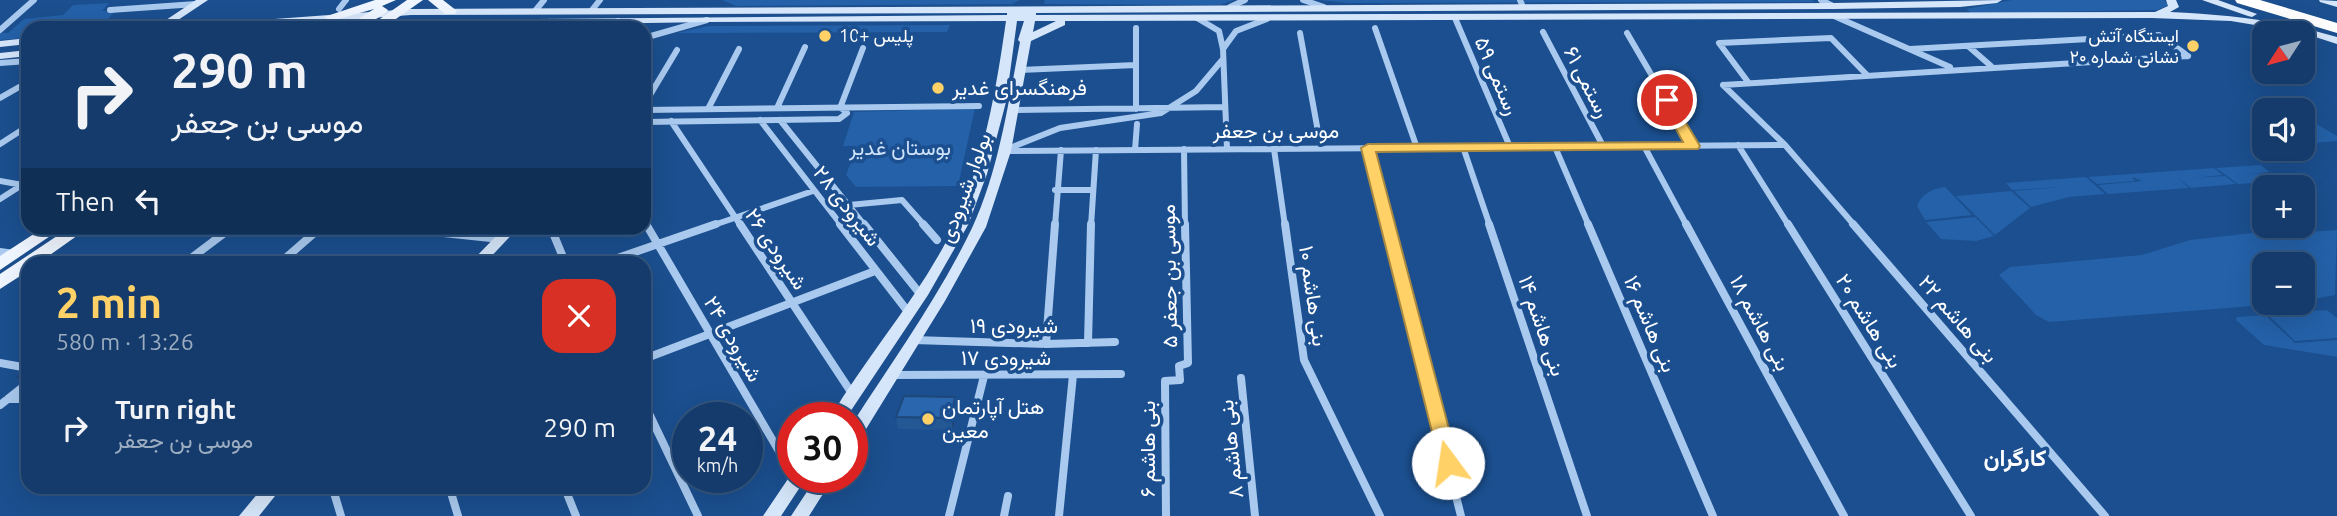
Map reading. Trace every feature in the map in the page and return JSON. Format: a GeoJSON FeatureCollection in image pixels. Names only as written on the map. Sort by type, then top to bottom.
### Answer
{"type":"FeatureCollection","features":[{"type":"Feature","properties":{"kind":"highway"},"geometry":{"type":"LineString","coordinates":[[2243,0],[2337,28]]}},
{"type":"Feature","properties":{"kind":"highway"},"geometry":{"type":"LineString","coordinates":[[2284,0],[2337,16]]}},
{"type":"Feature","properties":{"kind":"main road"},"geometry":{"type":"LineString","coordinates":[[292,21],[336,18],[416,0]]}},
{"type":"Feature","properties":{"kind":"main road"},"geometry":{"type":"LineString","coordinates":[[645,10],[688,0]]}},
{"type":"Feature","properties":{"kind":"main road"},"geometry":{"type":"LineString","coordinates":[[712,0],[737,10]]}},
{"type":"Feature","properties":{"kind":"main road"},"geometry":{"type":"LineString","coordinates":[[1024,40],[1075,19],[1455,18],[1833,11],[1960,5],[1997,0]]}},
{"type":"Feature","properties":{"kind":"main road"},"geometry":{"type":"LineString","coordinates":[[2152,15],[2170,11],[2175,5],[2171,0]]}},
{"type":"Feature","properties":{"kind":"main road"},"geometry":{"type":"LineString","coordinates":[[2207,0],[2274,21]]}},
{"type":"Feature","properties":{"kind":"main road"},"geometry":{"type":"LineString","coordinates":[[2324,0],[2337,4]]}},
{"type":"Feature","properties":{"kind":"main road"},"geometry":{"type":"LineString","coordinates":[[170,21],[200,2]]}},
{"type":"Feature","properties":{"kind":"main road"},"geometry":{"type":"LineString","coordinates":[[618,21],[968,20],[1032,9],[1063,13],[1230,7],[1522,3],[2152,15],[2231,18],[2252,22]]}},
{"type":"Feature","properties":{"kind":"main road"},"geometry":{"type":"LineString","coordinates":[[376,21],[394,4],[435,6],[450,11],[888,9],[1012,14]]}},
{"type":"Feature","properties":{"kind":"main road"},"geometry":{"type":"LineString","coordinates":[[417,21],[424,18],[435,6]]}},
{"type":"Feature","properties":{"kind":"main road"},"geometry":{"type":"LineString","coordinates":[[880,20],[891,15],[888,9]]}},
{"type":"Feature","properties":{"kind":"main road","name":"بولوار شیرودی"},"geometry":{"type":"LineString","coordinates":[[868,412],[979,227],[1005,151],[1025,69],[1024,40],[1032,9]]}},
{"type":"Feature","properties":{"kind":"main road"},"geometry":{"type":"LineString","coordinates":[[1063,13],[1075,19]]}},
{"type":"Feature","properties":{"kind":"main road","name":"بولوار شیرودی"},"geometry":{"type":"LineString","coordinates":[[849,402],[921,295],[961,225],[981,174],[1000,102],[1012,14]]}},
{"type":"Feature","properties":{"kind":"main road"},"geometry":{"type":"LineString","coordinates":[[336,18],[365,21]]}},
{"type":"Feature","properties":{"kind":"main road"},"geometry":{"type":"LineString","coordinates":[[968,20],[990,26],[1009,39]]}},
{"type":"Feature","properties":{"kind":"main road"},"geometry":{"type":"LineString","coordinates":[[2315,34],[2337,41]]}},
{"type":"Feature","properties":{"kind":"main road"},"geometry":{"type":"LineString","coordinates":[[0,44],[21,42]]}},
{"type":"Feature","properties":{"kind":"main road"},"geometry":{"type":"LineString","coordinates":[[0,56],[21,54]]}},
{"type":"Feature","properties":{"kind":"main road"},"geometry":{"type":"LineString","coordinates":[[21,256],[46,235]]}},
{"type":"Feature","properties":{"kind":"main road"},"geometry":{"type":"LineString","coordinates":[[24,256],[66,235]]}},
{"type":"Feature","properties":{"kind":"main road"},"geometry":{"type":"LineString","coordinates":[[484,256],[504,235]]}},
{"type":"Feature","properties":{"kind":"main road"},"geometry":{"type":"LineString","coordinates":[[0,283],[18,259]]}},
{"type":"Feature","properties":{"kind":"main road"},"geometry":{"type":"LineString","coordinates":[[772,516],[786,493]]}},
{"type":"Feature","properties":{"kind":"main road"},"geometry":{"type":"LineString","coordinates":[[800,516],[815,493]]}},
{"type":"Feature","properties":{"kind":"main road"},"geometry":{"type":"LineString","coordinates":[[248,516],[268,494]]}},
{"type":"Feature","properties":{"kind":"street"},"geometry":{"type":"LineString","coordinates":[[0,30],[34,0]]}},
{"type":"Feature","properties":{"kind":"street"},"geometry":{"type":"LineString","coordinates":[[119,0],[110,10],[200,2]]}},
{"type":"Feature","properties":{"kind":"street"},"geometry":{"type":"LineString","coordinates":[[336,18],[346,0]]}},
{"type":"Feature","properties":{"kind":"street"},"geometry":{"type":"LineString","coordinates":[[535,11],[544,0]]}},
{"type":"Feature","properties":{"kind":"street"},"geometry":{"type":"LineString","coordinates":[[592,10],[600,0]]}},
{"type":"Feature","properties":{"kind":"street"},"geometry":{"type":"LineString","coordinates":[[1230,7],[1245,0]]}},
{"type":"Feature","properties":{"kind":"street"},"geometry":{"type":"LineString","coordinates":[[1303,0],[1325,7]]}},
{"type":"Feature","properties":{"kind":"street"},"geometry":{"type":"LineString","coordinates":[[1821,0],[1833,11],[1954,68]]}},
{"type":"Feature","properties":{"kind":"street"},"geometry":{"type":"LineString","coordinates":[[1197,18],[1219,32],[1223,49],[1227,149]]}},
{"type":"Feature","properties":{"kind":"street","name":"رستمی ۵۹"},"geometry":{"type":"LineString","coordinates":[[1455,18],[1510,147]]}},
{"type":"Feature","properties":{"kind":"street"},"geometry":{"type":"LineString","coordinates":[[651,36],[709,19]]}},
{"type":"Feature","properties":{"kind":"street"},"geometry":{"type":"LineString","coordinates":[[1223,49],[1236,31],[1267,19]]}},
{"type":"Feature","properties":{"kind":"street"},"geometry":{"type":"LineString","coordinates":[[1375,27],[1417,148]]}},
{"type":"Feature","properties":{"kind":"street"},"geometry":{"type":"LineString","coordinates":[[1136,28],[1136,108]]}},
{"type":"Feature","properties":{"kind":"street","name":"رستمی ۶۱"},"geometry":{"type":"LineString","coordinates":[[1543,32],[1603,146]]}},
{"type":"Feature","properties":{"kind":"street"},"geometry":{"type":"LineString","coordinates":[[1300,33],[1321,148]]}},
{"type":"Feature","properties":{"kind":"street"},"geometry":{"type":"LineString","coordinates":[[1627,33],[1693,146]]}},
{"type":"Feature","properties":{"kind":"street"},"geometry":{"type":"LineString","coordinates":[[1866,74],[1831,38],[1719,43],[1748,82],[2188,56],[2159,35],[1910,49]]}},
{"type":"Feature","properties":{"kind":"street"},"geometry":{"type":"LineString","coordinates":[[1968,46],[1992,66]]}},
{"type":"Feature","properties":{"kind":"street"},"geometry":{"type":"LineString","coordinates":[[777,108],[805,47]]}},
{"type":"Feature","properties":{"kind":"street"},"geometry":{"type":"LineString","coordinates":[[840,108],[863,48]]}},
{"type":"Feature","properties":{"kind":"street"},"geometry":{"type":"LineString","coordinates":[[708,109],[739,49]]}},
{"type":"Feature","properties":{"kind":"street"},"geometry":{"type":"LineString","coordinates":[[651,93],[677,50]]}},
{"type":"Feature","properties":{"kind":"street"},"geometry":{"type":"LineString","coordinates":[[1005,151],[1025,138],[1046,130],[1161,113],[1175,108],[1213,74],[1223,59]]}},
{"type":"Feature","properties":{"kind":"street"},"geometry":{"type":"LineString","coordinates":[[0,64],[21,62]]}},
{"type":"Feature","properties":{"kind":"street"},"geometry":{"type":"LineString","coordinates":[[1025,69],[1136,65]]}},
{"type":"Feature","properties":{"kind":"street","name":"بنی هاشم ۲۲"},"geometry":{"type":"LineString","coordinates":[[1748,82],[1723,86],[1784,145],[2105,516]]}},
{"type":"Feature","properties":{"kind":"street"},"geometry":{"type":"LineString","coordinates":[[0,98],[21,86]]}},
{"type":"Feature","properties":{"kind":"street"},"geometry":{"type":"LineString","coordinates":[[651,110],[979,106]]}},
{"type":"Feature","properties":{"kind":"street"},"geometry":{"type":"LineString","coordinates":[[1014,110],[1225,107]]}},
{"type":"Feature","properties":{"kind":"street"},"geometry":{"type":"LineString","coordinates":[[651,122],[839,118],[848,113],[840,108]]}},
{"type":"Feature","properties":{"kind":"street"},"geometry":{"type":"LineString","coordinates":[[651,117],[656,110]]}},
{"type":"Feature","properties":{"kind":"street","name":"شیرودی ۲۸"},"geometry":{"type":"LineString","coordinates":[[760,120],[909,313]]}},
{"type":"Feature","properties":{"kind":"street","name":"شیرودی ۲۸"},"geometry":{"type":"LineString","coordinates":[[780,120],[921,295]]}},
{"type":"Feature","properties":{"kind":"street","name":"شیرودی ۲۶"},"geometry":{"type":"LineString","coordinates":[[671,121],[733,218],[854,395]]}},
{"type":"Feature","properties":{"kind":"street"},"geometry":{"type":"LineString","coordinates":[[1135,150],[1137,124]]}},
{"type":"Feature","properties":{"kind":"street"},"geometry":{"type":"LineString","coordinates":[[0,144],[21,130]]}},
{"type":"Feature","properties":{"kind":"street","name":"بنی هاشم ۲۰"},"geometry":{"type":"LineString","coordinates":[[1738,145],[1971,516]]}},
{"type":"Feature","properties":{"kind":"street","name":"موسی بن جعفر"},"geometry":{"type":"LineString","coordinates":[[1005,151],[1784,145]]}},
{"type":"Feature","properties":{"kind":"street","name":"بنی هاشم ۱۸"},"geometry":{"type":"LineString","coordinates":[[1644,146],[1844,516]]}},
{"type":"Feature","properties":{"kind":"street","name":"بنی هاشم ۱۶"},"geometry":{"type":"LineString","coordinates":[[1555,147],[1713,516]]}},
{"type":"Feature","properties":{"kind":"street"},"geometry":{"type":"LineString","coordinates":[[1368,148],[1461,516]]}},
{"type":"Feature","properties":{"kind":"street","name":"بنی هاشم ۱۴"},"geometry":{"type":"LineString","coordinates":[[1463,148],[1587,516]]}},
{"type":"Feature","properties":{"kind":"street","name":"موسی بن جعفر ۵"},"geometry":{"type":"LineString","coordinates":[[1165,381],[1180,380],[1179,366],[1188,363],[1184,149]]}},
{"type":"Feature","properties":{"kind":"street","name":"بنی هاشم ۱۰"},"geometry":{"type":"LineString","coordinates":[[1274,149],[1304,360],[1380,516]]}},
{"type":"Feature","properties":{"kind":"street"},"geometry":{"type":"LineString","coordinates":[[1045,344],[1055,190],[1061,150]]}},
{"type":"Feature","properties":{"kind":"street"},"geometry":{"type":"LineString","coordinates":[[1088,343],[1092,190],[1096,150]]}},
{"type":"Feature","properties":{"kind":"street"},"geometry":{"type":"LineString","coordinates":[[0,181],[21,185]]}},
{"type":"Feature","properties":{"kind":"street"},"geometry":{"type":"LineString","coordinates":[[0,199],[21,188]]}},
{"type":"Feature","properties":{"kind":"street"},"geometry":{"type":"LineString","coordinates":[[1055,190],[1092,190]]}},
{"type":"Feature","properties":{"kind":"street"},"geometry":{"type":"LineString","coordinates":[[623,256],[813,191]]}},
{"type":"Feature","properties":{"kind":"street"},"geometry":{"type":"LineString","coordinates":[[849,205],[902,200],[937,240]]}},
{"type":"Feature","properties":{"kind":"street","name":"شیرودی ۲۴"},"geometry":{"type":"LineString","coordinates":[[651,232],[777,448]]}},
{"type":"Feature","properties":{"kind":"street"},"geometry":{"type":"LineString","coordinates":[[194,256],[222,235]]}},
{"type":"Feature","properties":{"kind":"street"},"geometry":{"type":"LineString","coordinates":[[288,256],[312,235]]}},
{"type":"Feature","properties":{"kind":"street"},"geometry":{"type":"LineString","coordinates":[[463,235],[500,239]]}},
{"type":"Feature","properties":{"kind":"street"},"geometry":{"type":"LineString","coordinates":[[554,235],[563,256]]}},
{"type":"Feature","properties":{"kind":"street"},"geometry":{"type":"LineString","coordinates":[[651,356],[875,271]]}},
{"type":"Feature","properties":{"kind":"street","name":"شیرودی ۱۹"},"geometry":{"type":"LineString","coordinates":[[912,340],[1045,344],[1115,342]]}},
{"type":"Feature","properties":{"kind":"street"},"geometry":{"type":"LineString","coordinates":[[0,363],[21,367]]}},
{"type":"Feature","properties":{"kind":"street","name":"شیرودی ۱۷"},"geometry":{"type":"LineString","coordinates":[[891,375],[1121,374]]}},
{"type":"Feature","properties":{"kind":"street"},"geometry":{"type":"LineString","coordinates":[[1059,516],[1073,375]]}},
{"type":"Feature","properties":{"kind":"street"},"geometry":{"type":"LineString","coordinates":[[949,516],[984,376]]}},
{"type":"Feature","properties":{"kind":"street","name":"بنی هاشم ۸"},"geometry":{"type":"LineString","coordinates":[[1241,378],[1255,516]]}},
{"type":"Feature","properties":{"kind":"street","name":"بنی هاشم ۶"},"geometry":{"type":"LineString","coordinates":[[1165,381],[1166,516]]}},
{"type":"Feature","properties":{"kind":"street"},"geometry":{"type":"LineString","coordinates":[[0,405],[21,389]]}},
{"type":"Feature","properties":{"kind":"street"},"geometry":{"type":"LineString","coordinates":[[8,399],[21,399]]}},
{"type":"Feature","properties":{"kind":"street"},"geometry":{"type":"LineString","coordinates":[[651,418],[698,516]]}},
{"type":"Feature","properties":{"kind":"street"},"geometry":{"type":"LineString","coordinates":[[334,494],[341,516]]}},
{"type":"Feature","properties":{"kind":"street"},"geometry":{"type":"LineString","coordinates":[[451,494],[458,516]]}},
{"type":"Feature","properties":{"kind":"street"},"geometry":{"type":"LineString","coordinates":[[567,494],[576,516]]}},
{"type":"Feature","properties":{"kind":"street"},"geometry":{"type":"LineString","coordinates":[[1004,516],[1008,496]]}},
{"type":"Feature","properties":{"kind":"green space"},"geometry":{"type":"Polygon","coordinates":[[[722,0],[1020,0],[1012,4],[736,6],[722,0]]]}},
{"type":"Feature","properties":{"kind":"green space"},"geometry":{"type":"Polygon","coordinates":[[[1045,0],[1234,0],[1220,5],[1044,4],[1045,0]]]}},
{"type":"Feature","properties":{"kind":"green space"},"geometry":{"type":"Polygon","coordinates":[[[1319,0],[1811,0],[1816,2],[1347,3],[1319,0]]]}},
{"type":"Feature","properties":{"kind":"green space"},"geometry":{"type":"Polygon","coordinates":[[[2012,0],[2164,0],[2169,5],[2157,10],[1971,13],[1966,9],[2012,0]]]}},
{"type":"Feature","properties":{"kind":"green space"},"geometry":{"type":"Polygon","coordinates":[[[109,3],[102,11],[115,11],[106,21],[22,21],[63,15],[73,5],[109,3]]]}},
{"type":"Feature","properties":{"kind":"green space"},"geometry":{"type":"Polygon","coordinates":[[[21,22],[21,38],[0,40],[0,33],[8,33],[21,22]]]}},
{"type":"Feature","properties":{"kind":"green space"},"geometry":{"type":"Polygon","coordinates":[[[950,25],[947,32],[677,33],[708,26],[950,25]]]}},
{"type":"Feature","properties":{"kind":"green space","name":"بوستان غدیر"},"geometry":{"type":"Polygon","coordinates":[[[975,108],[958,186],[856,187],[846,175],[857,146],[843,146],[854,112],[975,108]]]}},
{"type":"Feature","properties":{"kind":"green space"},"geometry":{"type":"Polygon","coordinates":[[[2315,123],[2337,136],[2337,141],[2315,143],[2315,123]]]}},
{"type":"Feature","properties":{"kind":"green space"},"geometry":{"type":"Polygon","coordinates":[[[2261,165],[2269,172],[2249,174],[2274,175],[2252,175],[2252,183],[2238,184],[2216,168],[2261,165]]]}},
{"type":"Feature","properties":{"kind":"green space"},"geometry":{"type":"Polygon","coordinates":[[[2214,168],[2223,175],[2193,178],[2225,176],[2236,184],[2191,188],[2178,178],[2189,188],[2108,194],[2098,185],[2142,181],[2132,177],[2135,181],[2097,184],[2088,177],[2214,168]]]}},
{"type":"Feature","properties":{"kind":"green space"},"geometry":{"type":"Polygon","coordinates":[[[2086,177],[2105,194],[2069,197],[2031,207],[2014,191],[2060,187],[2012,190],[2006,183],[2086,177]]]}},
{"type":"Feature","properties":{"kind":"green space"},"geometry":{"type":"Polygon","coordinates":[[[1945,187],[1972,215],[1925,220],[1917,206],[1919,202],[1928,192],[1945,187]]]}},
{"type":"Feature","properties":{"kind":"green space"},"geometry":{"type":"Polygon","coordinates":[[[2011,191],[2030,208],[1995,235],[1956,196],[2011,191]]]}},
{"type":"Feature","properties":{"kind":"green space"},"geometry":{"type":"Polygon","coordinates":[[[1975,217],[1994,236],[1976,241],[1941,239],[1926,222],[1975,217]]]}},
{"type":"Feature","properties":{"kind":"green space"},"geometry":{"type":"Polygon","coordinates":[[[2337,230],[2335,295],[2315,299],[2315,252],[2252,252],[2252,306],[2049,322],[2036,315],[1999,275],[2010,267],[2142,255],[2190,240],[2252,233],[2252,238],[2315,238],[2315,232],[2337,230]]]}},
{"type":"Feature","properties":{"kind":"green space"},"geometry":{"type":"Polygon","coordinates":[[[2327,310],[2337,318],[2337,338],[2295,341],[2268,315],[2315,315],[2315,311],[2327,310]]]}},
{"type":"Feature","properties":{"kind":"green space"},"geometry":{"type":"Polygon","coordinates":[[[2265,315],[2295,343],[2337,340],[2337,357],[2264,345],[2236,320],[2237,317],[2265,315]]]}},
{"type":"Feature","properties":{"kind":"building"},"geometry":{"type":"Polygon","coordinates":[[[904,396],[955,397],[951,418],[896,417],[904,396]]]}},
{"type":"Feature","properties":{"kind":"place","name":"پلیس +10"},"geometry":{"type":"Point","coordinates":[825,36]}},
{"type":"Feature","properties":{"kind":"place","name":"ایستگاه آتش نشانی شماره ۲۰"},"geometry":{"type":"Point","coordinates":[2193,46]}},
{"type":"Feature","properties":{"kind":"place","name":"فرهنگسرای غدیر"},"geometry":{"type":"Point","coordinates":[938,88]}},
{"type":"Feature","properties":{"kind":"place","name":"هتل آپارتمان معین"},"geometry":{"type":"Point","coordinates":[928,419]}},
{"type":"Feature","properties":{"kind":"district","name":"کارگران"},"geometry":{"type":"Point","coordinates":[2015,458]}},
{"type":"Feature","properties":{"kind":"route"},"geometry":{"type":"LineString","coordinates":[[1448,463],[1368,148],[1693,146],[1667,100]]}}]}
